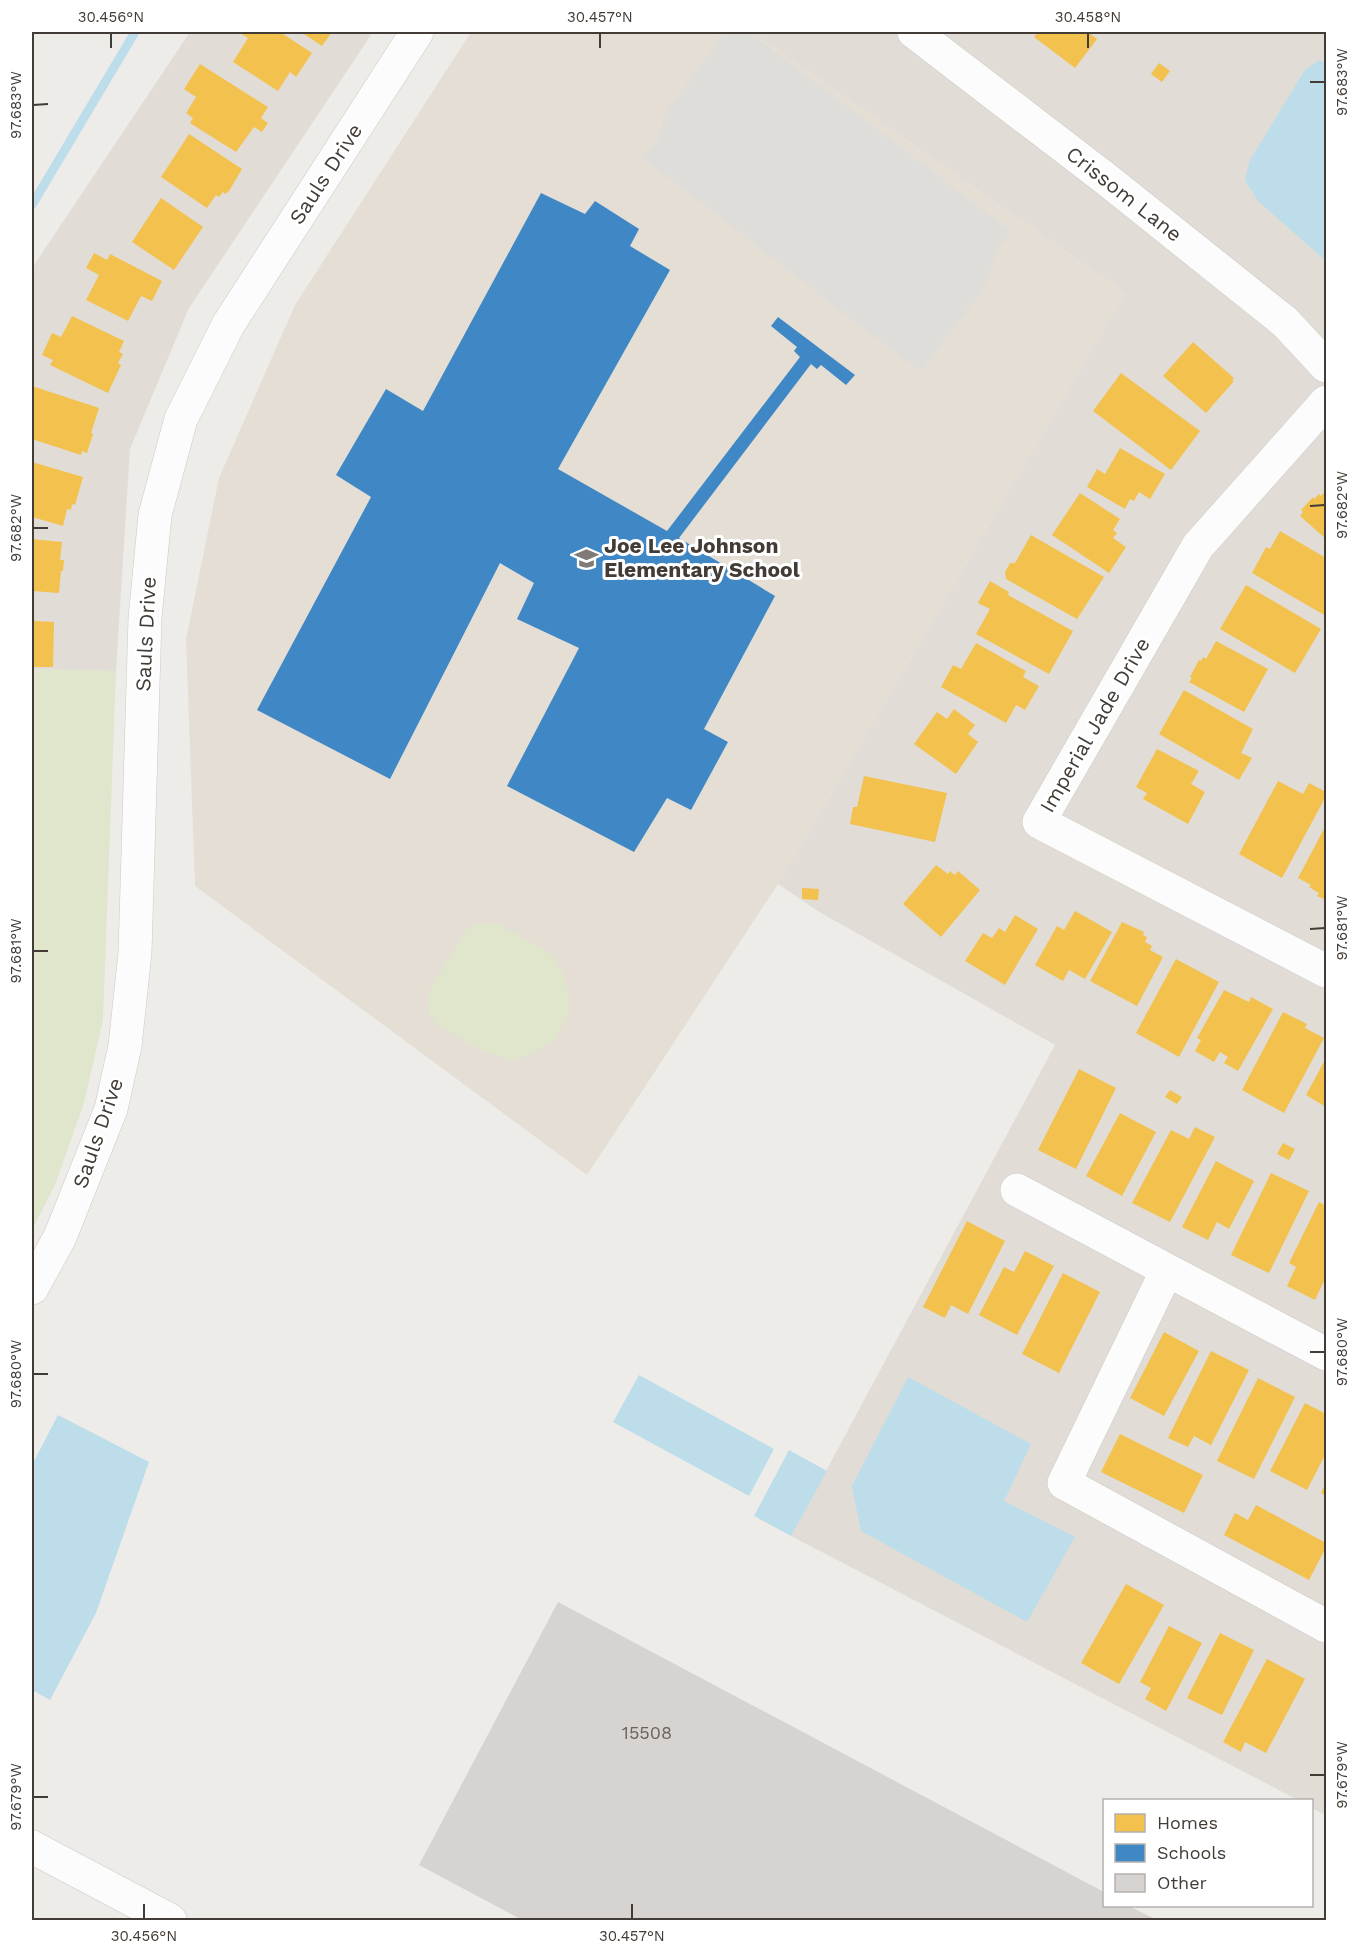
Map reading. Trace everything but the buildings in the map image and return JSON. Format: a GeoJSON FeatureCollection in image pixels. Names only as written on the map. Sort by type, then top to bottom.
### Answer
{"type":"FeatureCollection","features":[{"type":"Feature","properties":{"kind":"street","name":"Sauls Drive"},"geometry":{"type":"LineString","coordinates":[[32,1288],[60,1237],[111,1109],[125,1046],[135,952],[145,618],[155,515],[181,419],[228,325],[417,32]]}},
{"type":"Feature","properties":{"kind":"street","name":"Crissom Lane"},"geometry":{"type":"LineString","coordinates":[[920,33],[1286,322],[1326,366]]}},
{"type":"Feature","properties":{"kind":"street","name":"Imperial Jade Drive"},"geometry":{"type":"LineString","coordinates":[[1326,402],[1198,546],[1039,822],[1326,971]]}},
{"type":"Feature","properties":{"kind":"street"},"geometry":{"type":"LineString","coordinates":[[1017,1190],[1326,1354]]}},
{"type":"Feature","properties":{"kind":"street"},"geometry":{"type":"LineString","coordinates":[[1167,1270],[1064,1483],[1326,1626]]}},
{"type":"Feature","properties":{"kind":"street"},"geometry":{"type":"LineString","coordinates":[[32,1847],[170,1920]]}},
{"type":"Feature","properties":{"kind":"shaded area"},"geometry":{"type":"Polygon","coordinates":[[[190,32],[373,32],[189,308],[130,449],[116,671],[32,669],[32,268],[190,32]]]}},
{"type":"Feature","properties":{"kind":"shaded area","name":"Joe Lee Johnson Elementary School"},"geometry":{"type":"Polygon","coordinates":[[[471,32],[752,32],[1125,293],[778,884],[587,1175],[195,886],[186,639],[219,478],[295,305],[471,32]]]}},
{"type":"Feature","properties":{"kind":"shaded area"},"geometry":{"type":"Polygon","coordinates":[[[725,32],[749,32],[1012,232],[997,250],[984,289],[920,372],[643,158],[657,142],[666,112],[725,32]]]}},
{"type":"Feature","properties":{"kind":"shaded area"},"geometry":{"type":"Polygon","coordinates":[[[752,32],[1326,32],[1326,1815],[1313,1808],[1313,1799],[1296,1799],[791,1536],[1055,1045],[816,910],[778,884],[1125,293],[752,32]]]}},
{"type":"Feature","properties":{"kind":"green space"},"geometry":{"type":"Polygon","coordinates":[[[32,669],[116,671],[103,1020],[84,1103],[55,1185],[32,1230],[32,669]]]}},
{"type":"Feature","properties":{"kind":"green space"},"geometry":{"type":"Polygon","coordinates":[[[485,923],[500,925],[552,955],[564,976],[569,997],[568,1017],[554,1040],[531,1055],[509,1060],[479,1049],[435,1023],[429,1012],[428,999],[432,986],[466,930],[485,923]]]}},
{"type":"Feature","properties":{"kind":"water"},"geometry":{"type":"Polygon","coordinates":[[[1319,60],[1326,64],[1326,261],[1258,201],[1245,180],[1250,160],[1305,70],[1319,60]]]}},
{"type":"Feature","properties":{"kind":"water"},"geometry":{"type":"Polygon","coordinates":[[[639,1375],[774,1449],[749,1496],[613,1422],[639,1375]]]}},
{"type":"Feature","properties":{"kind":"water"},"geometry":{"type":"Polygon","coordinates":[[[908,1377],[1031,1444],[1004,1501],[1075,1537],[1027,1622],[861,1531],[852,1486],[908,1377]]]}},
{"type":"Feature","properties":{"kind":"water"},"geometry":{"type":"Polygon","coordinates":[[[58,1415],[149,1462],[96,1613],[50,1700],[32,1690],[32,1465],[58,1415]]]}},
{"type":"Feature","properties":{"kind":"water"},"geometry":{"type":"Polygon","coordinates":[[[789,1450],[827,1471],[791,1536],[754,1516],[789,1450]]]}},
{"type":"Feature","properties":{"kind":"waterway"},"geometry":{"type":"LineString","coordinates":[[32,205],[135,32]]}},
{"type":"Feature","properties":{"kind":"place","name":"Joe Lee Johnson Elementary School"},"geometry":{"type":"Point","coordinates":[586,558]}}]}
